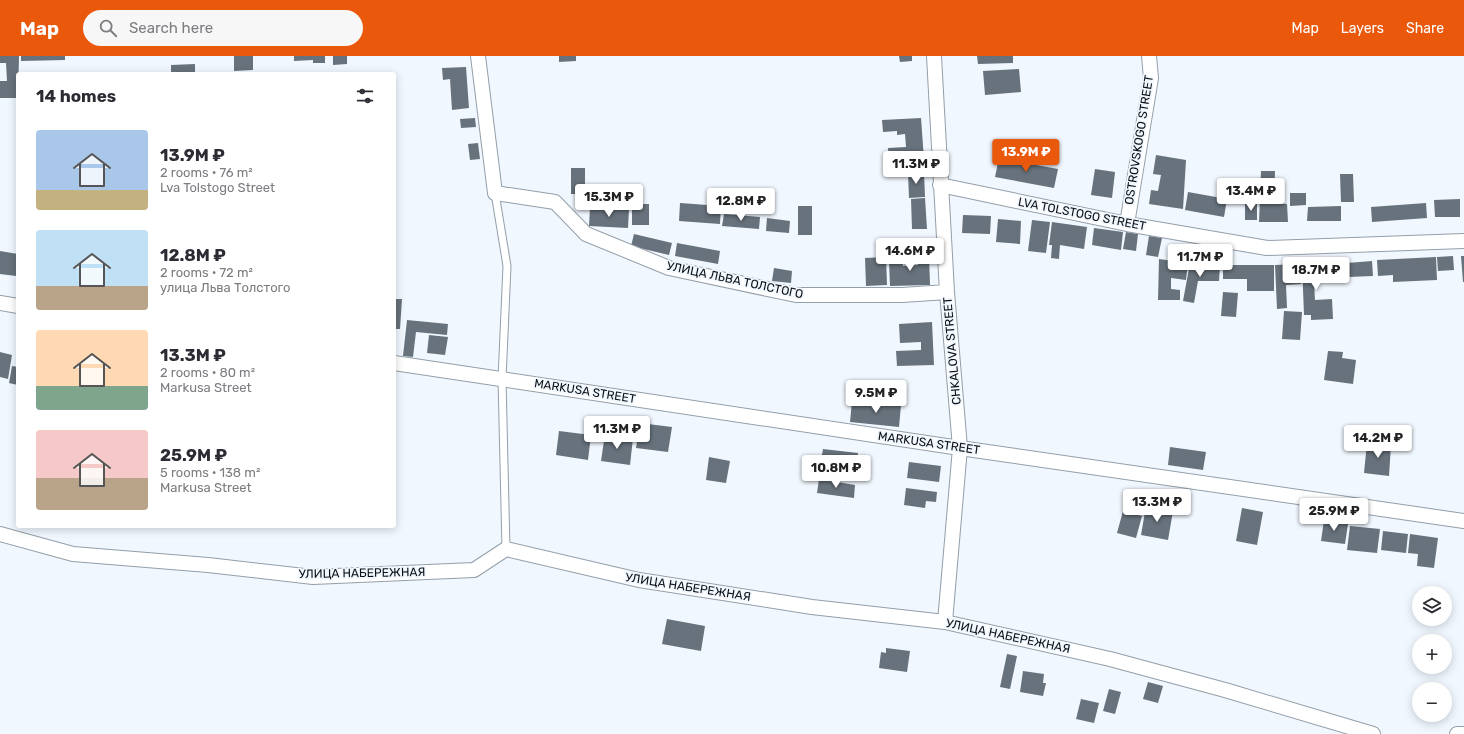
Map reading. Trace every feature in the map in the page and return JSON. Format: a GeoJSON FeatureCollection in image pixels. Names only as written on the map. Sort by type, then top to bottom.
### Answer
{"type":"FeatureCollection","features":[{"type":"Feature","properties":{"kind":"street"},"geometry":{"type":"LineString","coordinates":[[478,56],[495,193]]}},
{"type":"Feature","properties":{"kind":"street","name":"CHKALOVA STREET"},"geometry":{"type":"LineString","coordinates":[[934,56],[947,292],[960,448],[945,622]]}},
{"type":"Feature","properties":{"kind":"street","name":"OSTROVSKOGO STREET"},"geometry":{"type":"LineString","coordinates":[[1127,224],[1150,78],[1149,56]]}},
{"type":"Feature","properties":{"kind":"street","name":"LVA TOLSTOGO STREET"},"geometry":{"type":"LineString","coordinates":[[940,185],[1127,224],[1268,248],[1464,241]]}},
{"type":"Feature","properties":{"kind":"street","name":"УЛИЦА ЛЬВА ТОЛСТОГО"},"geometry":{"type":"LineString","coordinates":[[495,193],[555,202],[586,234],[676,269],[796,295],[902,295],[947,292]]}},
{"type":"Feature","properties":{"kind":"street"},"geometry":{"type":"LineString","coordinates":[[0,303],[16,306]]}},
{"type":"Feature","properties":{"kind":"street","name":"MARKUSA STREET"},"geometry":{"type":"LineString","coordinates":[[396,362],[960,448],[1464,521]]}},
{"type":"Feature","properties":{"kind":"street","name":"УЛИЦА НАБЕРЕЖНАЯ"},"geometry":{"type":"LineString","coordinates":[[0,534],[73,554],[208,565],[313,577],[474,570],[506,549],[639,580],[812,607],[945,622],[1110,659],[1225,690],[1373,734]]}},
{"type":"Feature","properties":{"kind":"street"},"geometry":{"type":"LineString","coordinates":[[1457,734],[1464,734]]}},
{"type":"Feature","properties":{"kind":"lane"},"geometry":{"type":"LineString","coordinates":[[495,193],[508,266],[502,379],[506,549]]}},
{"type":"Feature","properties":{"kind":"building"},"geometry":{"type":"Polygon","coordinates":[[[0,56],[19,56],[19,72],[16,72],[16,98],[0,98],[0,81],[7,81],[6,63],[0,63],[0,56]]]}},
{"type":"Feature","properties":{"kind":"building"},"geometry":{"type":"Polygon","coordinates":[[[21,56],[65,56],[65,60],[21,61],[21,56]]]}},
{"type":"Feature","properties":{"kind":"building"},"geometry":{"type":"Polygon","coordinates":[[[234,56],[253,56],[253,70],[234,71],[234,56]]]}},
{"type":"Feature","properties":{"kind":"building"},"geometry":{"type":"Polygon","coordinates":[[[294,56],[325,56],[325,63],[313,63],[313,60],[294,61],[294,56]]]}},
{"type":"Feature","properties":{"kind":"building"},"geometry":{"type":"Polygon","coordinates":[[[333,56],[347,56],[347,64],[333,65],[333,56]]]}},
{"type":"Feature","properties":{"kind":"building"},"geometry":{"type":"Polygon","coordinates":[[[559,56],[576,56],[576,61],[559,62],[559,56]]]}},
{"type":"Feature","properties":{"kind":"building"},"geometry":{"type":"Polygon","coordinates":[[[899,56],[912,56],[912,61],[900,62],[899,56]]]}},
{"type":"Feature","properties":{"kind":"building"},"geometry":{"type":"Polygon","coordinates":[[[977,56],[1013,56],[1013,63],[978,64],[977,56]]]}},
{"type":"Feature","properties":{"kind":"building"},"geometry":{"type":"Polygon","coordinates":[[[195,64],[195,72],[171,72],[171,65],[195,64]]]}},
{"type":"Feature","properties":{"kind":"building"},"geometry":{"type":"Polygon","coordinates":[[[466,67],[469,108],[452,110],[450,79],[443,80],[442,68],[466,67]]]}},
{"type":"Feature","properties":{"kind":"building"},"geometry":{"type":"Polygon","coordinates":[[[1019,69],[1021,92],[985,95],[983,71],[1019,69]]]}},
{"type":"Feature","properties":{"kind":"building"},"geometry":{"type":"Polygon","coordinates":[[[475,118],[476,127],[461,128],[460,119],[475,118]]]}},
{"type":"Feature","properties":{"kind":"building"},"geometry":{"type":"Polygon","coordinates":[[[921,118],[924,159],[889,161],[888,148],[906,147],[905,134],[897,135],[897,131],[883,132],[882,120],[921,118]]]}},
{"type":"Feature","properties":{"kind":"building"},"geometry":{"type":"Polygon","coordinates":[[[478,143],[480,159],[470,160],[468,144],[478,143]]]}},
{"type":"Feature","properties":{"kind":"building"},"geometry":{"type":"Polygon","coordinates":[[[1156,155],[1186,160],[1183,209],[1149,204],[1151,190],[1158,191],[1161,175],[1153,174],[1156,155]]]}},
{"type":"Feature","properties":{"kind":"building"},"geometry":{"type":"Polygon","coordinates":[[[999,158],[1058,169],[1054,188],[995,177],[999,158]]]}},
{"type":"Feature","properties":{"kind":"building"},"geometry":{"type":"Polygon","coordinates":[[[571,168],[585,168],[585,194],[571,194],[571,168]]]}},
{"type":"Feature","properties":{"kind":"building"},"geometry":{"type":"Polygon","coordinates":[[[1095,169],[1115,172],[1112,198],[1091,195],[1095,169]]]}},
{"type":"Feature","properties":{"kind":"building"},"geometry":{"type":"Polygon","coordinates":[[[1261,171],[1275,171],[1274,203],[1287,204],[1288,222],[1259,222],[1261,171]]]}},
{"type":"Feature","properties":{"kind":"building"},"geometry":{"type":"Polygon","coordinates":[[[924,172],[925,197],[909,198],[908,173],[924,172]]]}},
{"type":"Feature","properties":{"kind":"building"},"geometry":{"type":"Polygon","coordinates":[[[1340,174],[1353,174],[1354,202],[1341,202],[1340,174]]]}},
{"type":"Feature","properties":{"kind":"building"},"geometry":{"type":"Polygon","coordinates":[[[1234,178],[1255,179],[1254,197],[1233,196],[1234,178]]]}},
{"type":"Feature","properties":{"kind":"building"},"geometry":{"type":"Polygon","coordinates":[[[1188,192],[1227,199],[1224,217],[1185,210],[1188,192]]]}},
{"type":"Feature","properties":{"kind":"building"},"geometry":{"type":"Polygon","coordinates":[[[1290,193],[1306,193],[1306,205],[1290,206],[1290,193]]]}},
{"type":"Feature","properties":{"kind":"building"},"geometry":{"type":"Polygon","coordinates":[[[925,198],[927,229],[912,229],[911,199],[925,198]]]}},
{"type":"Feature","properties":{"kind":"building"},"geometry":{"type":"Polygon","coordinates":[[[1460,199],[1460,217],[1435,217],[1434,200],[1460,199]]]}},
{"type":"Feature","properties":{"kind":"building"},"geometry":{"type":"Polygon","coordinates":[[[680,203],[721,206],[720,224],[679,221],[680,203]]]}},
{"type":"Feature","properties":{"kind":"building"},"geometry":{"type":"Polygon","coordinates":[[[1426,203],[1427,218],[1372,222],[1371,207],[1426,203]]]}},
{"type":"Feature","properties":{"kind":"building"},"geometry":{"type":"Polygon","coordinates":[[[632,204],[649,204],[649,225],[632,225],[632,204]]]}},
{"type":"Feature","properties":{"kind":"building"},"geometry":{"type":"Polygon","coordinates":[[[1245,204],[1257,204],[1257,220],[1245,220],[1245,204]]]}},
{"type":"Feature","properties":{"kind":"building"},"geometry":{"type":"Polygon","coordinates":[[[798,206],[812,206],[812,235],[798,235],[798,206]]]}},
{"type":"Feature","properties":{"kind":"building"},"geometry":{"type":"Polygon","coordinates":[[[1341,206],[1341,221],[1307,221],[1308,207],[1341,206]]]}},
{"type":"Feature","properties":{"kind":"building"},"geometry":{"type":"Polygon","coordinates":[[[590,208],[629,209],[628,228],[589,226],[590,208]]]}},
{"type":"Feature","properties":{"kind":"building"},"geometry":{"type":"Polygon","coordinates":[[[724,214],[760,217],[759,229],[722,226],[724,214]]]}},
{"type":"Feature","properties":{"kind":"building"},"geometry":{"type":"Polygon","coordinates":[[[963,215],[991,216],[990,234],[962,233],[963,215]]]}},
{"type":"Feature","properties":{"kind":"building"},"geometry":{"type":"Polygon","coordinates":[[[767,218],[790,221],[789,233],[766,231],[767,218]]]}},
{"type":"Feature","properties":{"kind":"building"},"geometry":{"type":"Polygon","coordinates":[[[998,219],[1021,221],[1020,244],[996,242],[998,219]]]}},
{"type":"Feature","properties":{"kind":"building"},"geometry":{"type":"Polygon","coordinates":[[[1032,220],[1050,222],[1046,253],[1028,251],[1032,220]]]}},
{"type":"Feature","properties":{"kind":"building"},"geometry":{"type":"Polygon","coordinates":[[[1052,222],[1087,227],[1084,249],[1060,245],[1059,259],[1051,258],[1052,245],[1049,245],[1052,222]]]}},
{"type":"Feature","properties":{"kind":"building"},"geometry":{"type":"Polygon","coordinates":[[[1094,228],[1123,232],[1121,250],[1092,245],[1094,228]]]}},
{"type":"Feature","properties":{"kind":"building"},"geometry":{"type":"Polygon","coordinates":[[[1126,232],[1138,234],[1136,251],[1123,249],[1126,232]]]}},
{"type":"Feature","properties":{"kind":"building"},"geometry":{"type":"Polygon","coordinates":[[[634,234],[672,243],[669,255],[631,246],[634,234]]]}},
{"type":"Feature","properties":{"kind":"building"},"geometry":{"type":"Polygon","coordinates":[[[1149,236],[1162,238],[1158,257],[1146,255],[1149,236]]]}},
{"type":"Feature","properties":{"kind":"building"},"geometry":{"type":"Polygon","coordinates":[[[677,243],[720,251],[718,264],[675,256],[677,243]]]}},
{"type":"Feature","properties":{"kind":"building"},"geometry":{"type":"Polygon","coordinates":[[[0,251],[16,254],[16,276],[0,274],[0,251]]]}},
{"type":"Feature","properties":{"kind":"building"},"geometry":{"type":"Polygon","coordinates":[[[917,254],[929,254],[930,285],[890,286],[889,260],[902,259],[903,266],[918,265],[917,254]]]}},
{"type":"Feature","properties":{"kind":"building"},"geometry":{"type":"Polygon","coordinates":[[[1453,256],[1454,270],[1438,271],[1437,257],[1453,256]]]}},
{"type":"Feature","properties":{"kind":"building"},"geometry":{"type":"Polygon","coordinates":[[[1461,256],[1464,256],[1464,282],[1463,282],[1461,256]]]}},
{"type":"Feature","properties":{"kind":"building"},"geometry":{"type":"Polygon","coordinates":[[[886,257],[887,285],[866,286],[865,258],[886,257]]]}},
{"type":"Feature","properties":{"kind":"building"},"geometry":{"type":"Polygon","coordinates":[[[1436,257],[1437,280],[1393,282],[1393,275],[1378,276],[1377,260],[1436,257]]]}},
{"type":"Feature","properties":{"kind":"building"},"geometry":{"type":"Polygon","coordinates":[[[1159,259],[1188,263],[1186,280],[1171,278],[1171,289],[1180,290],[1180,300],[1158,300],[1159,259]]]}},
{"type":"Feature","properties":{"kind":"building"},"geometry":{"type":"Polygon","coordinates":[[[1372,261],[1373,276],[1348,277],[1347,263],[1372,261]]]}},
{"type":"Feature","properties":{"kind":"building"},"geometry":{"type":"Polygon","coordinates":[[[1330,262],[1331,282],[1314,283],[1315,300],[1332,299],[1333,319],[1311,320],[1311,315],[1304,315],[1302,263],[1330,262]]]}},
{"type":"Feature","properties":{"kind":"building"},"geometry":{"type":"Polygon","coordinates":[[[1190,263],[1220,265],[1219,281],[1198,281],[1194,303],[1183,301],[1190,263]]]}},
{"type":"Feature","properties":{"kind":"building"},"geometry":{"type":"Polygon","coordinates":[[[1300,264],[1301,284],[1286,285],[1287,308],[1277,309],[1275,265],[1300,264]]]}},
{"type":"Feature","properties":{"kind":"building"},"geometry":{"type":"Polygon","coordinates":[[[1223,265],[1274,265],[1274,291],[1247,291],[1247,279],[1223,279],[1223,265]]]}},
{"type":"Feature","properties":{"kind":"building"},"geometry":{"type":"Polygon","coordinates":[[[774,268],[792,271],[791,283],[772,281],[774,268]]]}},
{"type":"Feature","properties":{"kind":"building"},"geometry":{"type":"Polygon","coordinates":[[[1223,292],[1238,293],[1236,317],[1221,316],[1223,292]]]}},
{"type":"Feature","properties":{"kind":"building"},"geometry":{"type":"Polygon","coordinates":[[[396,299],[402,299],[400,329],[396,329],[396,299]]]}},
{"type":"Feature","properties":{"kind":"building"},"geometry":{"type":"Polygon","coordinates":[[[1284,311],[1302,312],[1300,340],[1282,339],[1284,311]]]}},
{"type":"Feature","properties":{"kind":"building"},"geometry":{"type":"Polygon","coordinates":[[[407,320],[448,324],[447,335],[416,332],[413,357],[403,356],[407,320]]]}},
{"type":"Feature","properties":{"kind":"building"},"geometry":{"type":"Polygon","coordinates":[[[932,322],[934,365],[897,366],[896,351],[921,350],[921,342],[900,343],[899,324],[932,322]]]}},
{"type":"Feature","properties":{"kind":"building"},"geometry":{"type":"Polygon","coordinates":[[[429,335],[448,337],[445,355],[427,353],[429,335]]]}},
{"type":"Feature","properties":{"kind":"building"},"geometry":{"type":"Polygon","coordinates":[[[1328,351],[1343,352],[1342,358],[1356,360],[1353,384],[1324,380],[1328,351]]]}},
{"type":"Feature","properties":{"kind":"building"},"geometry":{"type":"Polygon","coordinates":[[[0,352],[12,355],[8,379],[0,377],[0,352]]]}},
{"type":"Feature","properties":{"kind":"building"},"geometry":{"type":"Polygon","coordinates":[[[12,366],[16,367],[16,385],[9,383],[12,366]]]}},
{"type":"Feature","properties":{"kind":"building"},"geometry":{"type":"Polygon","coordinates":[[[852,401],[901,405],[899,427],[850,422],[852,401]]]}},
{"type":"Feature","properties":{"kind":"building"},"geometry":{"type":"Polygon","coordinates":[[[640,423],[672,427],[668,452],[636,448],[640,423]]]}},
{"type":"Feature","properties":{"kind":"building"},"geometry":{"type":"Polygon","coordinates":[[[559,431],[591,435],[588,460],[556,455],[559,431]]]}},
{"type":"Feature","properties":{"kind":"building"},"geometry":{"type":"Polygon","coordinates":[[[605,434],[633,438],[630,465],[601,461],[605,434]]]}},
{"type":"Feature","properties":{"kind":"building"},"geometry":{"type":"Polygon","coordinates":[[[1367,443],[1391,445],[1389,476],[1364,473],[1367,443]]]}},
{"type":"Feature","properties":{"kind":"building"},"geometry":{"type":"Polygon","coordinates":[[[1170,447],[1206,452],[1203,470],[1168,465],[1170,447]]]}},
{"type":"Feature","properties":{"kind":"building"},"geometry":{"type":"Polygon","coordinates":[[[823,449],[858,453],[856,471],[820,466],[823,449]]]}},
{"type":"Feature","properties":{"kind":"building"},"geometry":{"type":"Polygon","coordinates":[[[709,457],[730,461],[726,483],[706,480],[709,457]]]}},
{"type":"Feature","properties":{"kind":"building"},"geometry":{"type":"Polygon","coordinates":[[[909,462],[941,466],[939,482],[907,478],[909,462]]]}},
{"type":"Feature","properties":{"kind":"building"},"geometry":{"type":"Polygon","coordinates":[[[819,479],[855,485],[854,498],[817,493],[819,479]]]}},
{"type":"Feature","properties":{"kind":"building"},"geometry":{"type":"Polygon","coordinates":[[[906,488],[937,492],[936,502],[926,501],[925,508],[904,505],[906,488]]]}},
{"type":"Feature","properties":{"kind":"building"},"geometry":{"type":"Polygon","coordinates":[[[1146,506],[1173,511],[1168,540],[1141,535],[1146,506]]]}},
{"type":"Feature","properties":{"kind":"building"},"geometry":{"type":"Polygon","coordinates":[[[1242,508],[1263,512],[1257,545],[1236,541],[1242,508]]]}},
{"type":"Feature","properties":{"kind":"building"},"geometry":{"type":"Polygon","coordinates":[[[1123,511],[1142,516],[1136,538],[1117,533],[1123,511]]]}},
{"type":"Feature","properties":{"kind":"building"},"geometry":{"type":"Polygon","coordinates":[[[1324,520],[1348,524],[1345,544],[1321,541],[1324,520]]]}},
{"type":"Feature","properties":{"kind":"building"},"geometry":{"type":"Polygon","coordinates":[[[1350,526],[1380,529],[1377,553],[1347,550],[1350,526]]]}},
{"type":"Feature","properties":{"kind":"building"},"geometry":{"type":"Polygon","coordinates":[[[1383,531],[1408,534],[1406,553],[1381,550],[1383,531]]]}},
{"type":"Feature","properties":{"kind":"building"},"geometry":{"type":"Polygon","coordinates":[[[1410,534],[1438,538],[1434,568],[1417,566],[1418,554],[1408,553],[1410,534]]]}},
{"type":"Feature","properties":{"kind":"building"},"geometry":{"type":"Polygon","coordinates":[[[667,619],[705,626],[701,651],[662,644],[667,619]]]}},
{"type":"Feature","properties":{"kind":"building"},"geometry":{"type":"Polygon","coordinates":[[[886,648],[910,651],[907,672],[879,668],[881,652],[886,653],[886,648]]]}},
{"type":"Feature","properties":{"kind":"building"},"geometry":{"type":"Polygon","coordinates":[[[1007,654],[1017,656],[1010,689],[1000,687],[1007,654]]]}},
{"type":"Feature","properties":{"kind":"building"},"geometry":{"type":"Polygon","coordinates":[[[1023,671],[1044,674],[1043,683],[1046,683],[1043,696],[1020,692],[1023,671]]]}},
{"type":"Feature","properties":{"kind":"building"},"geometry":{"type":"Polygon","coordinates":[[[1148,682],[1163,686],[1158,703],[1143,699],[1148,682]]]}},
{"type":"Feature","properties":{"kind":"building"},"geometry":{"type":"Polygon","coordinates":[[[1109,689],[1121,692],[1115,714],[1103,711],[1109,689]]]}},
{"type":"Feature","properties":{"kind":"building"},"geometry":{"type":"Polygon","coordinates":[[[1081,699],[1099,703],[1094,723],[1076,719],[1081,699]]]}}]}
